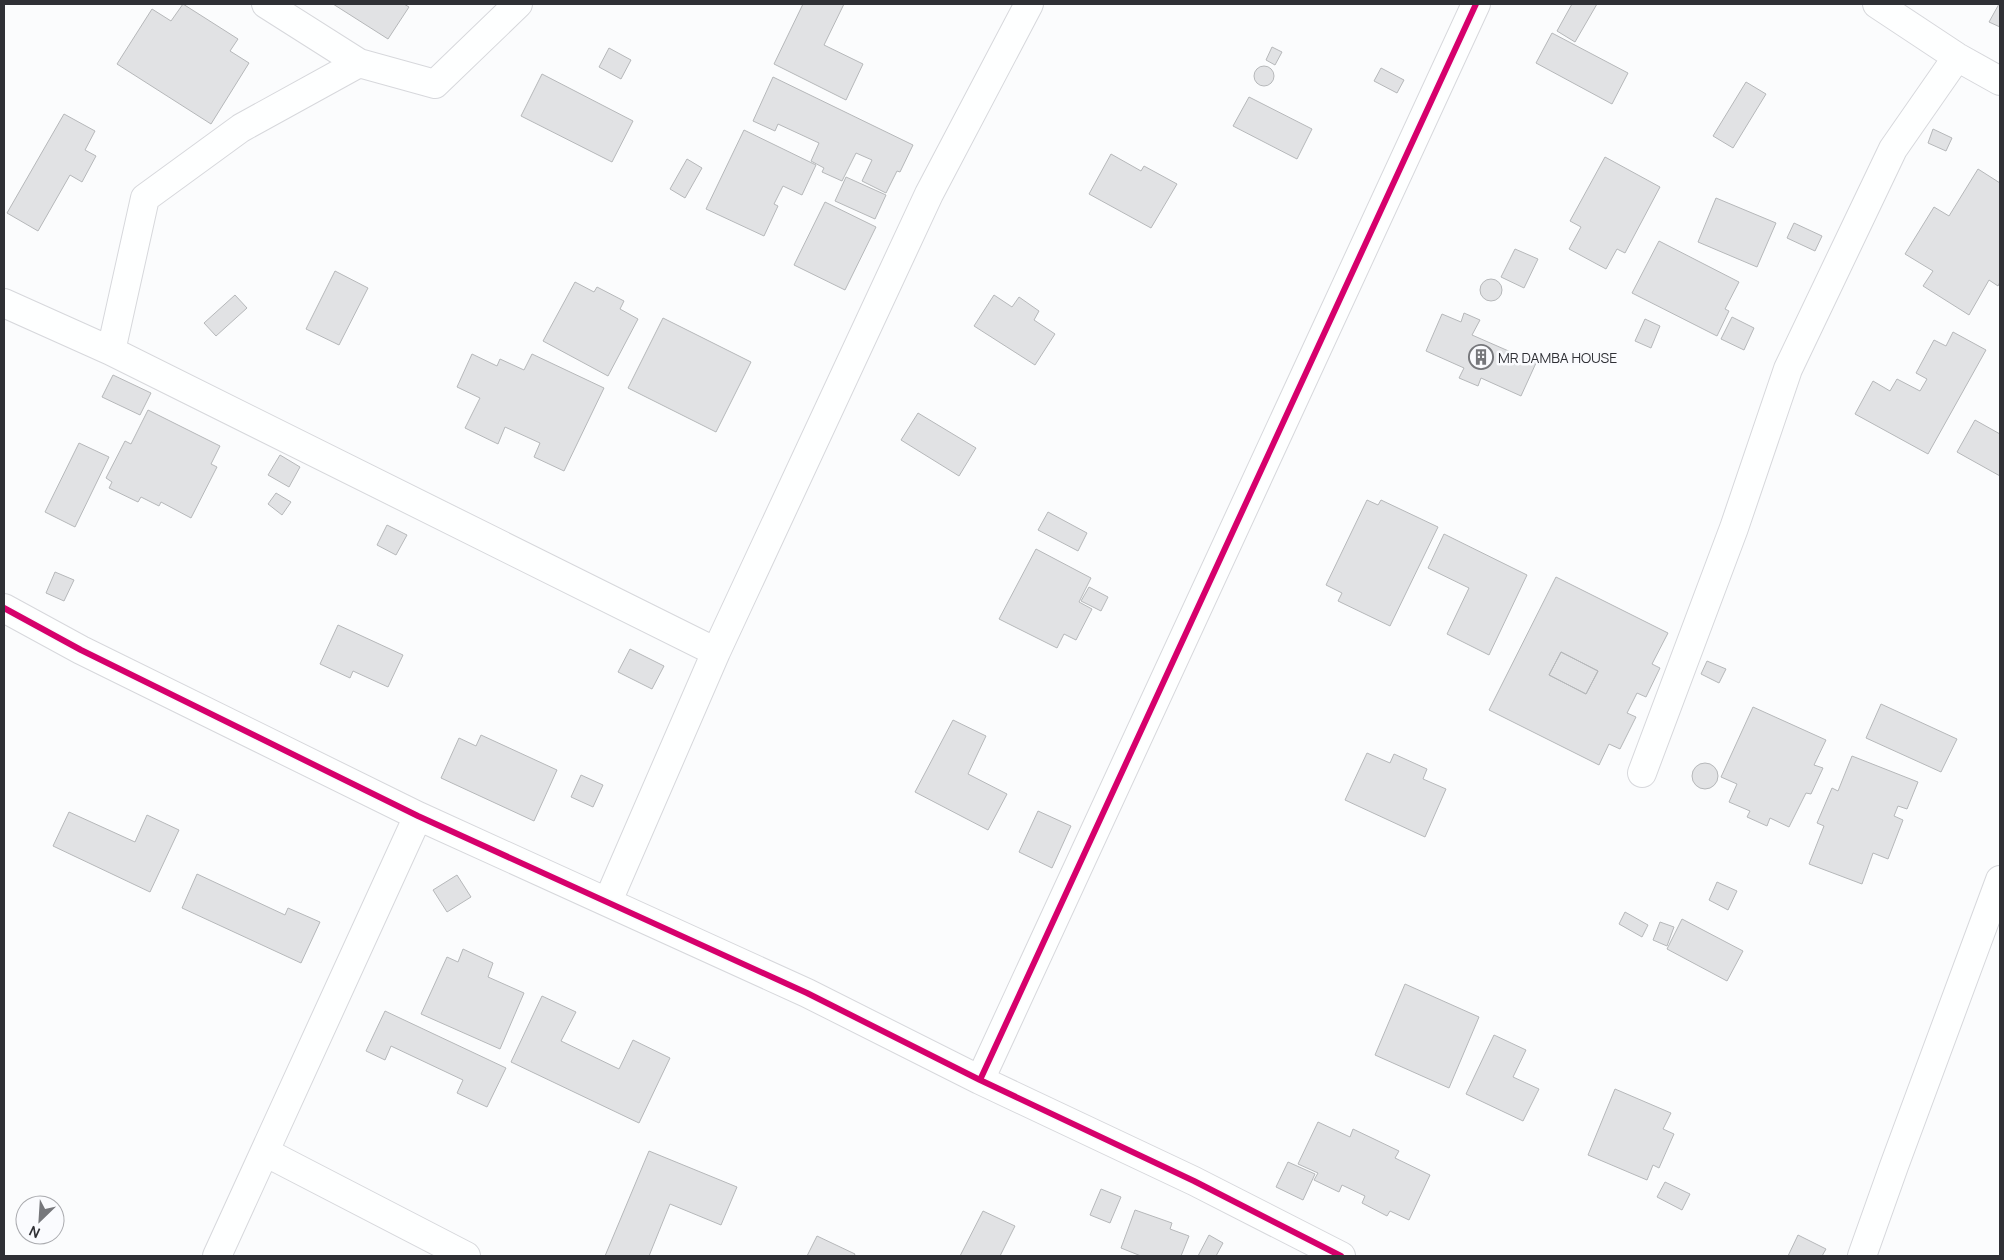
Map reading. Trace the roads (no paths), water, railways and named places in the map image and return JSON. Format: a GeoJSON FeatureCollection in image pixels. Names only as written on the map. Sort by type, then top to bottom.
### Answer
{"type":"FeatureCollection","features":[{"type":"Feature","properties":{"kind":"street"},"geometry":{"type":"LineString","coordinates":[[266,4],[359,63],[435,84],[518,4]]}},
{"type":"Feature","properties":{"kind":"street"},"geometry":{"type":"LineString","coordinates":[[608,901],[716,652],[929,194],[1029,4]]}},
{"type":"Feature","properties":{"kind":"street"},"geometry":{"type":"LineString","coordinates":[[980,1080],[1476,4]]}},
{"type":"Feature","properties":{"kind":"street"},"geometry":{"type":"LineString","coordinates":[[1877,4],[1957,57],[2000,81]]}},
{"type":"Feature","properties":{"kind":"street"},"geometry":{"type":"LineString","coordinates":[[1642,773],[1734,528],[1788,369],[1893,148],[1957,57]]}},
{"type":"Feature","properties":{"kind":"street"},"geometry":{"type":"LineString","coordinates":[[111,351],[145,198],[241,128],[359,63]]}},
{"type":"Feature","properties":{"kind":"street"},"geometry":{"type":"LineString","coordinates":[[4,303],[111,351],[716,652]]}},
{"type":"Feature","properties":{"kind":"street"},"geometry":{"type":"LineString","coordinates":[[4,608],[81,650],[418,816],[807,993],[980,1080],[1194,1181],[1341,1256]]}},
{"type":"Feature","properties":{"kind":"street"},"geometry":{"type":"LineString","coordinates":[[217,1256],[418,816]]}},
{"type":"Feature","properties":{"kind":"street"},"geometry":{"type":"LineString","coordinates":[[1862,1256],[2000,880]]}},
{"type":"Feature","properties":{"kind":"street"},"geometry":{"type":"LineString","coordinates":[[265,1152],[466,1256]]}},
{"type":"Feature","properties":{"kind":"place","name":"MR DAMBA HOUSE"},"geometry":{"type":"Point","coordinates":[1481,357]}}]}
